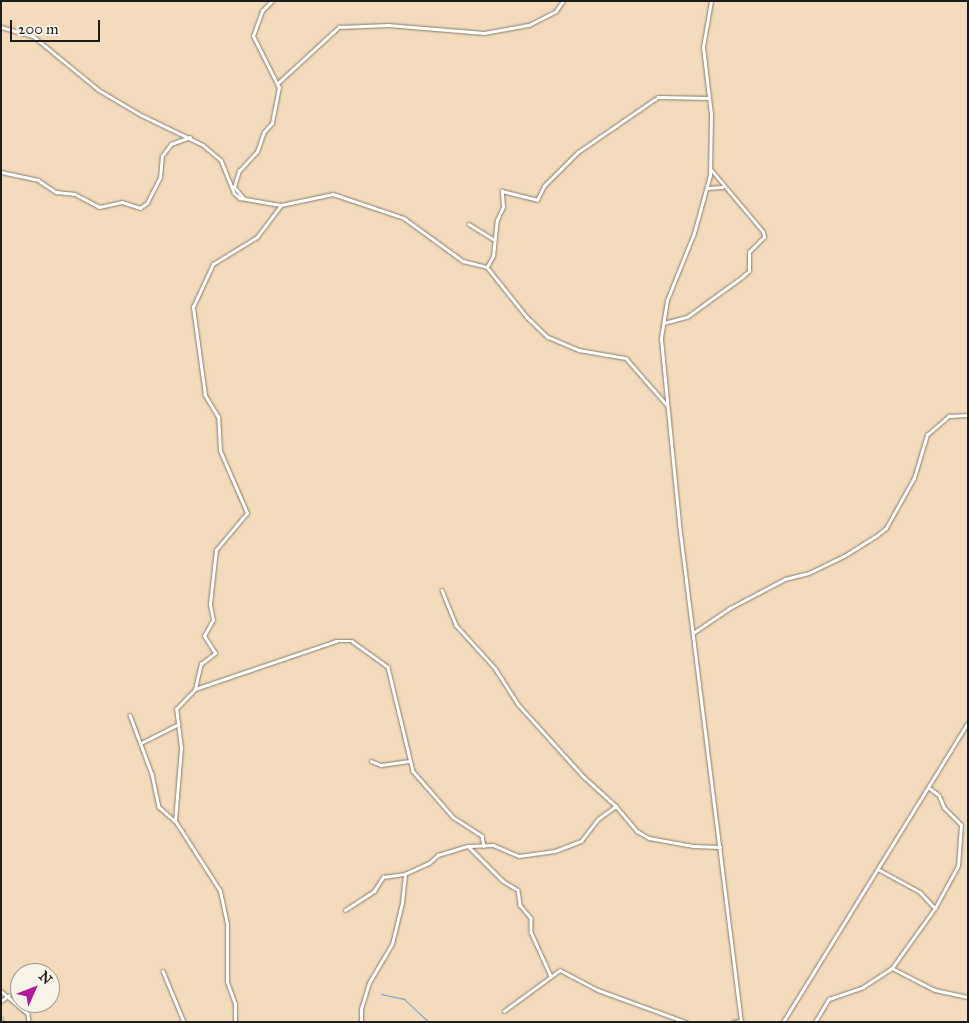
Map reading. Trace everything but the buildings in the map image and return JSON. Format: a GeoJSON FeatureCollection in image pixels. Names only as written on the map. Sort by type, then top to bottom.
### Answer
{"type":"FeatureCollection","features":[{"type":"Feature","properties":{"kind":"street"},"geometry":{"type":"LineString","coordinates":[[244,199],[234,186],[242,164],[257,152],[264,132],[272,123],[278,83],[253,36],[262,11],[272,1]]}},
{"type":"Feature","properties":{"kind":"street"},"geometry":{"type":"LineString","coordinates":[[278,83],[339,27],[374,28],[388,25],[484,33],[529,25],[556,11],[563,1]]}},
{"type":"Feature","properties":{"kind":"street"},"geometry":{"type":"LineString","coordinates":[[711,1],[712,6],[703,47],[710,98],[711,170],[689,247],[670,293],[661,339],[693,633],[741,1021],[733,1022]]}},
{"type":"Feature","properties":{"kind":"street"},"geometry":{"type":"LineString","coordinates":[[1,27],[33,36],[99,90],[141,116],[190,137],[217,156],[234,193],[244,199],[281,205],[325,195],[350,198],[398,214],[463,261],[487,267],[527,317],[548,337],[580,350],[626,358],[667,406]]}},
{"type":"Feature","properties":{"kind":"street"},"geometry":{"type":"LineString","coordinates":[[487,267],[494,253],[497,218],[503,207],[502,191],[537,200],[544,186],[578,152],[658,97],[710,98]]}},
{"type":"Feature","properties":{"kind":"street"},"geometry":{"type":"LineString","coordinates":[[1,172],[38,180],[56,192],[75,194],[98,207],[122,202],[140,208],[147,203],[160,178],[162,156],[171,144],[190,137]]}},
{"type":"Feature","properties":{"kind":"street"},"geometry":{"type":"LineString","coordinates":[[663,323],[688,317],[742,277],[749,271],[749,252],[764,237],[763,232],[722,187],[711,170]]}},
{"type":"Feature","properties":{"kind":"street"},"geometry":{"type":"LineString","coordinates":[[707,188],[722,187]]}},
{"type":"Feature","properties":{"kind":"street"},"geometry":{"type":"LineString","coordinates":[[195,689],[199,666],[215,653],[204,636],[213,620],[210,604],[216,550],[247,513],[220,451],[218,416],[205,395],[193,304],[215,261],[257,237],[281,205]]}},
{"type":"Feature","properties":{"kind":"street"},"geometry":{"type":"LineString","coordinates":[[469,224],[494,240]]}},
{"type":"Feature","properties":{"kind":"street"},"geometry":{"type":"LineString","coordinates":[[693,633],[730,608],[785,579],[837,560],[875,537],[886,528],[914,478],[928,435],[949,416],[968,415]]}},
{"type":"Feature","properties":{"kind":"street"},"geometry":{"type":"LineString","coordinates":[[442,590],[456,625],[495,668],[518,704],[584,777],[616,806],[637,831],[649,838],[694,846],[720,847]]}},
{"type":"Feature","properties":{"kind":"street"},"geometry":{"type":"LineString","coordinates":[[175,821],[181,748],[177,707],[195,689],[348,639],[388,667],[405,729],[409,761],[419,779],[453,818],[482,836],[484,846]]}},
{"type":"Feature","properties":{"kind":"street"},"geometry":{"type":"LineString","coordinates":[[130,716],[141,743],[159,807],[175,821],[220,891],[227,924],[227,982],[235,1004],[235,1022]]}},
{"type":"Feature","properties":{"kind":"street"},"geometry":{"type":"LineString","coordinates":[[783,1022],[878,869],[912,808],[929,788],[968,722]]}},
{"type":"Feature","properties":{"kind":"street"},"geometry":{"type":"LineString","coordinates":[[141,743],[179,724]]}},
{"type":"Feature","properties":{"kind":"street"},"geometry":{"type":"LineString","coordinates":[[371,761],[381,765],[409,761]]}},
{"type":"Feature","properties":{"kind":"street"},"geometry":{"type":"LineString","coordinates":[[815,1022],[829,999],[863,988],[892,968],[935,908],[958,866],[961,825],[944,808],[939,796],[929,788]]}},
{"type":"Feature","properties":{"kind":"street"},"geometry":{"type":"LineString","coordinates":[[345,910],[374,890],[384,877],[405,874],[429,863],[438,855],[468,846],[502,847],[519,856],[565,848],[585,838],[598,819],[616,806]]}},
{"type":"Feature","properties":{"kind":"street"},"geometry":{"type":"LineString","coordinates":[[468,846],[503,881],[518,890],[520,904],[531,918],[531,932],[551,976]]}},
{"type":"Feature","properties":{"kind":"street"},"geometry":{"type":"LineString","coordinates":[[878,869],[920,892],[935,908]]}},
{"type":"Feature","properties":{"kind":"street"},"geometry":{"type":"LineString","coordinates":[[362,1022],[361,1009],[369,983],[392,944],[402,904],[405,874]]}},
{"type":"Feature","properties":{"kind":"street"},"geometry":{"type":"LineString","coordinates":[[892,968],[935,990],[968,997]]}},
{"type":"Feature","properties":{"kind":"street"},"geometry":{"type":"LineString","coordinates":[[504,1011],[562,970],[598,990],[686,1022]]}},
{"type":"Feature","properties":{"kind":"street"},"geometry":{"type":"LineString","coordinates":[[162,971],[184,1022]]}},
{"type":"Feature","properties":{"kind":"street"},"geometry":{"type":"LineString","coordinates":[[1,991],[28,1014],[29,1022]]}},
{"type":"Feature","properties":{"kind":"street"},"geometry":{"type":"LineString","coordinates":[[1,1001],[8,996]]}},
{"type":"Feature","properties":{"kind":"waterway"},"geometry":{"type":"LineString","coordinates":[[381,994],[404,999],[429,1022]]}}]}
